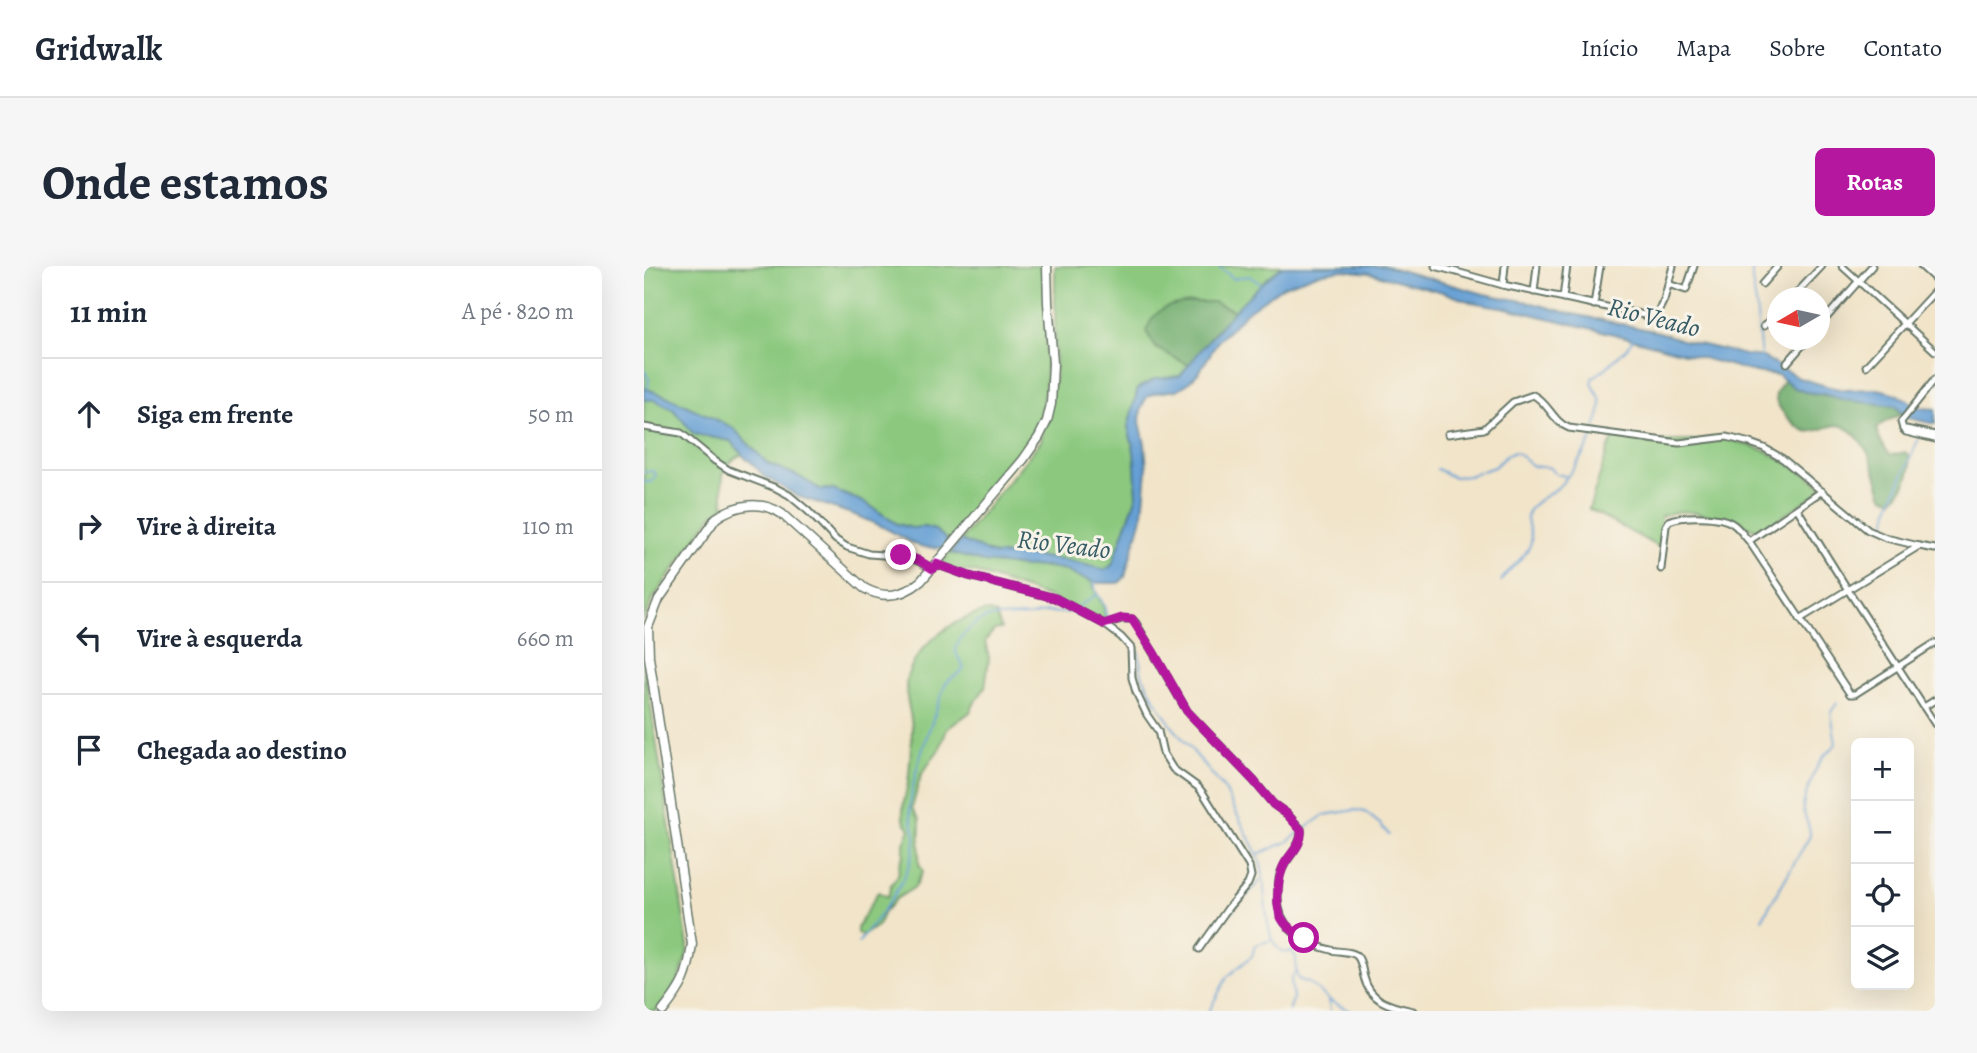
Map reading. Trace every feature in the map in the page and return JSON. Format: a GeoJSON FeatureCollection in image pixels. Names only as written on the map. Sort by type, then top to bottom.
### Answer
{"type":"FeatureCollection","features":[{"type":"Feature","properties":{"kind":"main road"},"geometry":{"type":"LineString","coordinates":[[663,1011],[685,980],[692,944],[649,657],[648,627],[659,599],[716,518],[725,511],[750,505],[762,505],[782,514],[864,588],[874,593],[884,596],[905,593],[921,582],[1023,460],[1040,437],[1047,421],[1053,383],[1047,266]]}},
{"type":"Feature","properties":{"kind":"street"},"geometry":{"type":"LineString","coordinates":[[1435,266],[1503,285],[1649,316],[1658,312],[1673,266]]}},
{"type":"Feature","properties":{"kind":"street"},"geometry":{"type":"LineString","coordinates":[[1503,285],[1505,266]]}},
{"type":"Feature","properties":{"kind":"street"},"geometry":{"type":"LineString","coordinates":[[1534,292],[1537,266]]}},
{"type":"Feature","properties":{"kind":"street"},"geometry":{"type":"LineString","coordinates":[[1563,298],[1567,266]]}},
{"type":"Feature","properties":{"kind":"street"},"geometry":{"type":"LineString","coordinates":[[1594,305],[1600,266]]}},
{"type":"Feature","properties":{"kind":"street"},"geometry":{"type":"LineString","coordinates":[[1668,284],[1686,290],[1694,266]]}},
{"type":"Feature","properties":{"kind":"street"},"geometry":{"type":"LineString","coordinates":[[1762,284],[1778,266]]}},
{"type":"Feature","properties":{"kind":"street"},"geometry":{"type":"LineString","coordinates":[[1802,287],[1822,266]]}},
{"type":"Feature","properties":{"kind":"street"},"geometry":{"type":"LineString","coordinates":[[1842,266],[1935,351]]}},
{"type":"Feature","properties":{"kind":"street"},"geometry":{"type":"LineString","coordinates":[[1830,313],[1872,266]]}},
{"type":"Feature","properties":{"kind":"street"},"geometry":{"type":"LineString","coordinates":[[1921,266],[1935,279]]}},
{"type":"Feature","properties":{"kind":"street"},"geometry":{"type":"LineString","coordinates":[[1866,366],[1935,291]]}},
{"type":"Feature","properties":{"kind":"street"},"geometry":{"type":"LineString","coordinates":[[1764,326],[1767,323]]}},
{"type":"Feature","properties":{"kind":"street"},"geometry":{"type":"LineString","coordinates":[[1787,363],[1798,350]]}},
{"type":"Feature","properties":{"kind":"street"},"geometry":{"type":"LineString","coordinates":[[1927,390],[1935,379]]}},
{"type":"Feature","properties":{"kind":"street"},"geometry":{"type":"LineString","coordinates":[[1935,384],[1900,424],[1906,432],[1935,437]]}},
{"type":"Feature","properties":{"kind":"street"},"geometry":{"type":"LineString","coordinates":[[1448,434],[1484,429],[1513,401],[1533,395],[1561,424],[1569,428],[1679,443],[1727,437],[1764,448],[1783,459],[1878,536],[1935,549]]}},
{"type":"Feature","properties":{"kind":"street"},"geometry":{"type":"LineString","coordinates":[[644,427],[681,433],[729,470],[776,488],[797,501],[836,540],[847,547],[869,554],[910,557],[934,567],[1055,598],[1104,624],[1121,637],[1131,648],[1132,678],[1136,692],[1147,715],[1157,727],[1161,747],[1168,762],[1203,793],[1250,866],[1248,884],[1199,949]]}},
{"type":"Feature","properties":{"kind":"street"},"geometry":{"type":"LineString","coordinates":[[1748,541],[1822,491]]}},
{"type":"Feature","properties":{"kind":"street"},"geometry":{"type":"LineString","coordinates":[[1798,509],[1935,724]]}},
{"type":"Feature","properties":{"kind":"street"},"geometry":{"type":"LineString","coordinates":[[1661,569],[1665,526],[1673,519],[1700,517],[1723,519],[1733,524],[1748,541],[1849,693],[1855,694],[1935,643]]}},
{"type":"Feature","properties":{"kind":"street"},"geometry":{"type":"LineString","coordinates":[[1800,619],[1919,546]]}},
{"type":"Feature","properties":{"kind":"street"},"geometry":{"type":"LineString","coordinates":[[1104,624],[1128,618],[1136,623],[1187,711],[1273,804],[1298,825],[1301,838],[1285,863],[1279,880],[1277,907],[1283,922],[1295,933],[1317,945],[1355,955],[1359,959],[1367,986],[1376,998],[1413,1011]]}},
{"type":"Feature","properties":{"kind":"street"},"geometry":{"type":"LineString","coordinates":[[1924,707],[1935,700]]}},
{"type":"Feature","properties":{"kind":"street"},"geometry":{"type":"LineString","coordinates":[[1928,713],[1935,709]]}},
{"type":"Feature","properties":{"kind":"green space"},"geometry":{"type":"Polygon","coordinates":[[[644,266],[1046,266],[1046,381],[1039,425],[1027,446],[949,541],[935,530],[897,524],[866,503],[833,490],[820,489],[796,475],[768,464],[732,427],[644,388],[644,266]]]}},
{"type":"Feature","properties":{"kind":"green space"},"geometry":{"type":"Polygon","coordinates":[[[1055,266],[1283,266],[1267,278],[1235,311],[1222,305],[1156,348],[1189,365],[1180,376],[1138,388],[1128,427],[1134,451],[1137,495],[1112,565],[1105,570],[1027,555],[995,555],[961,540],[1041,441],[1055,378],[1055,266]]]}},
{"type":"Feature","properties":{"kind":"green space"},"geometry":{"type":"Polygon","coordinates":[[[1190,302],[1214,302],[1235,311],[1189,365],[1156,348],[1146,331],[1153,317],[1163,309],[1190,302]]]}},
{"type":"Feature","properties":{"kind":"green space"},"geometry":{"type":"Polygon","coordinates":[[[1784,380],[1805,392],[1895,406],[1902,414],[1877,428],[1879,438],[1889,454],[1905,452],[1909,455],[1907,479],[1893,500],[1883,496],[1867,451],[1848,429],[1838,425],[1806,431],[1786,415],[1776,399],[1784,380]]]}},
{"type":"Feature","properties":{"kind":"green space"},"geometry":{"type":"Polygon","coordinates":[[[644,400],[655,400],[667,405],[694,434],[731,441],[742,454],[728,464],[725,470],[722,483],[724,507],[713,514],[652,600],[644,621],[644,400]]]}},
{"type":"Feature","properties":{"kind":"green space"},"geometry":{"type":"Polygon","coordinates":[[[1720,436],[1766,451],[1809,476],[1826,491],[1817,493],[1761,531],[1729,518],[1692,512],[1681,511],[1661,516],[1662,549],[1589,509],[1608,449],[1612,440],[1617,437],[1631,437],[1650,444],[1695,441],[1720,436]]]}},
{"type":"Feature","properties":{"kind":"green space"},"geometry":{"type":"Polygon","coordinates":[[[950,553],[1003,564],[1050,567],[1091,581],[1103,606],[1105,622],[1078,615],[1051,598],[974,572],[938,567],[950,553]]]}},
{"type":"Feature","properties":{"kind":"green space"},"geometry":{"type":"Polygon","coordinates":[[[986,611],[996,614],[1001,629],[994,630],[985,641],[989,658],[985,688],[970,712],[947,729],[940,748],[921,775],[912,808],[920,820],[919,864],[923,871],[915,887],[896,899],[884,912],[878,925],[864,935],[857,934],[857,928],[878,892],[888,897],[891,885],[898,875],[904,855],[904,843],[910,829],[903,811],[912,730],[906,693],[909,672],[922,650],[941,632],[963,619],[986,611]]]}},
{"type":"Feature","properties":{"kind":"green space"},"geometry":{"type":"Polygon","coordinates":[[[644,662],[688,946],[677,981],[656,1011],[644,1011],[644,662]]]}},
{"type":"Feature","properties":{"kind":"water","name":"Rio Veado"},"geometry":{"type":"Polygon","coordinates":[[[1283,266],[1386,266],[1484,294],[1529,302],[1745,355],[1763,357],[1799,378],[1830,387],[1844,390],[1878,389],[1894,393],[1920,408],[1935,409],[1935,424],[1908,418],[1895,406],[1805,392],[1778,375],[1754,372],[1610,333],[1471,302],[1369,273],[1343,270],[1317,274],[1284,286],[1248,311],[1219,340],[1199,372],[1187,384],[1177,390],[1147,397],[1141,410],[1140,422],[1147,470],[1143,514],[1125,577],[1119,583],[1098,583],[1065,570],[983,562],[950,553],[961,540],[995,555],[1027,555],[1105,570],[1112,565],[1137,495],[1134,451],[1128,427],[1138,388],[1155,379],[1180,376],[1241,304],[1283,266]]]}},
{"type":"Feature","properties":{"kind":"water"},"geometry":{"type":"Polygon","coordinates":[[[644,388],[732,427],[768,464],[796,475],[820,489],[833,490],[866,503],[897,524],[935,530],[949,541],[943,548],[920,547],[855,515],[797,496],[764,476],[731,441],[694,434],[673,409],[655,400],[644,400],[644,388]]]}},
{"type":"Feature","properties":{"kind":"waterway"},"geometry":{"type":"LineString","coordinates":[[644,286],[647,266]]}},
{"type":"Feature","properties":{"kind":"waterway"},"geometry":{"type":"LineString","coordinates":[[1218,266],[1234,279],[1249,276],[1261,284]]}},
{"type":"Feature","properties":{"kind":"waterway"},"geometry":{"type":"LineString","coordinates":[[1752,266],[1761,359]]}},
{"type":"Feature","properties":{"kind":"waterway"},"geometry":{"type":"LineString","coordinates":[[1595,427],[1601,402],[1592,378],[1628,347],[1633,338]]}},
{"type":"Feature","properties":{"kind":"waterway"},"geometry":{"type":"LineString","coordinates":[[644,370],[649,379],[648,388]]}},
{"type":"Feature","properties":{"kind":"waterway"},"geometry":{"type":"LineString","coordinates":[[1501,581],[1522,558],[1531,542],[1527,518],[1529,510],[1564,480],[1582,456],[1593,434]]}},
{"type":"Feature","properties":{"kind":"waterway"},"geometry":{"type":"LineString","coordinates":[[1886,524],[1890,505],[1919,438]]}},
{"type":"Feature","properties":{"kind":"waterway"},"geometry":{"type":"LineString","coordinates":[[1437,469],[1453,477],[1468,476],[1494,467],[1507,455],[1515,452],[1532,465],[1548,467],[1565,476]]}},
{"type":"Feature","properties":{"kind":"waterway"},"geometry":{"type":"LineString","coordinates":[[644,472],[653,471],[656,475],[651,482],[644,482]]}},
{"type":"Feature","properties":{"kind":"waterway"},"geometry":{"type":"LineString","coordinates":[[1094,582],[1096,592],[1104,605],[1107,621]]}},
{"type":"Feature","properties":{"kind":"waterway"},"geometry":{"type":"LineString","coordinates":[[1078,607],[1096,595]]}},
{"type":"Feature","properties":{"kind":"waterway"},"geometry":{"type":"LineString","coordinates":[[858,943],[894,896],[908,869],[915,841],[910,809],[912,789],[924,743],[945,685],[964,668],[956,653],[961,637],[977,622],[989,617],[1072,611]]}},
{"type":"Feature","properties":{"kind":"waterway"},"geometry":{"type":"LineString","coordinates":[[1114,626],[1134,643],[1138,650],[1142,675],[1155,700],[1172,726],[1225,790],[1259,858],[1271,937],[1277,947],[1285,953],[1291,951],[1296,957],[1296,971],[1291,979],[1293,999],[1289,1011]]}},
{"type":"Feature","properties":{"kind":"waterway"},"geometry":{"type":"LineString","coordinates":[[1762,919],[1810,836],[1804,803],[1818,766],[1836,744],[1831,712],[1837,703]]}},
{"type":"Feature","properties":{"kind":"waterway"},"geometry":{"type":"LineString","coordinates":[[1304,829],[1324,815],[1355,810],[1365,812],[1389,835]]}},
{"type":"Feature","properties":{"kind":"waterway"},"geometry":{"type":"LineString","coordinates":[[1258,854],[1287,842],[1300,832]]}},
{"type":"Feature","properties":{"kind":"waterway"},"geometry":{"type":"LineString","coordinates":[[1224,919],[1263,878]]}},
{"type":"Feature","properties":{"kind":"waterway"},"geometry":{"type":"LineString","coordinates":[[1209,1011],[1227,977],[1252,956],[1255,945],[1272,940]]}},
{"type":"Feature","properties":{"kind":"waterway"},"geometry":{"type":"LineString","coordinates":[[1296,972],[1298,979],[1309,983],[1332,1002],[1351,1011]]}},
{"type":"Feature","properties":{"kind":"waterway"},"geometry":{"type":"LineString","coordinates":[[1329,1001],[1330,1011]]}},
{"type":"Feature","properties":{"kind":"route"},"geometry":{"type":"LineString","coordinates":[[901,555],[918,560],[933,569],[936,564],[969,576],[1055,598],[1104,624],[1122,618],[1132,619],[1187,711],[1273,804],[1287,814],[1301,830],[1300,841],[1280,874],[1277,907],[1288,928],[1304,938]]}}]}
